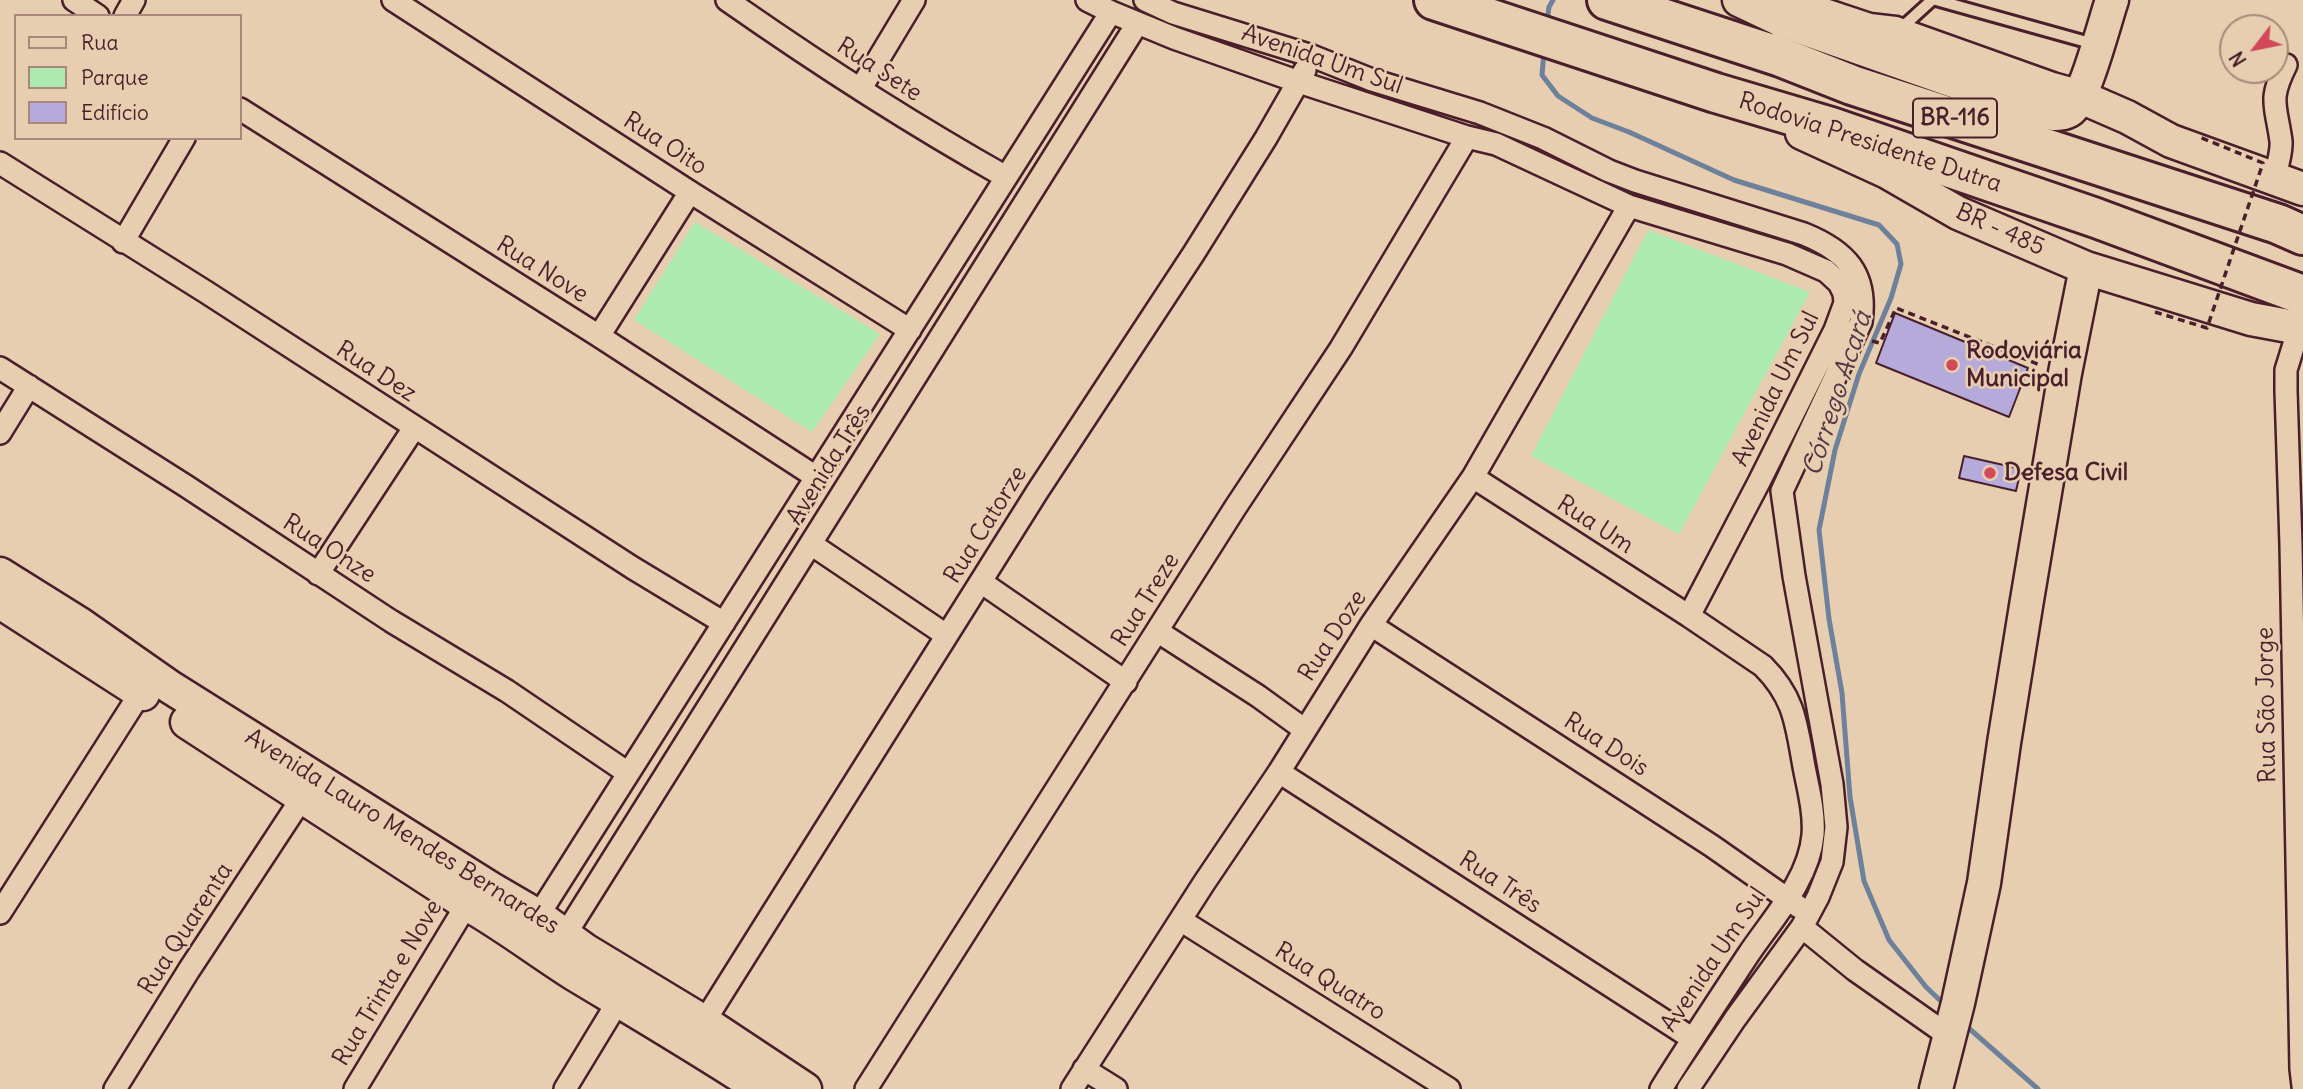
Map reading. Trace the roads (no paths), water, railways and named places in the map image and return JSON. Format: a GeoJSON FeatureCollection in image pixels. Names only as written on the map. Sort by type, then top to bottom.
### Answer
{"type":"FeatureCollection","features":[{"type":"Feature","properties":{"kind":"highway","name":"Rodovia Presidente Dutra"},"geometry":{"type":"LineString","coordinates":[[1434,0],[1716,93],[1831,127],[2260,277],[2302,320]]}},
{"type":"Feature","properties":{"kind":"highway","name":"Rodovia Presidente Dutra"},"geometry":{"type":"LineString","coordinates":[[1606,0],[2303,235]]}},
{"type":"Feature","properties":{"kind":"street"},"geometry":{"type":"LineString","coordinates":[[74,0],[95,14]]}},
{"type":"Feature","properties":{"kind":"street","name":"Rua Oito"},"geometry":{"type":"LineString","coordinates":[[393,0],[909,330]]}},
{"type":"Feature","properties":{"kind":"street","name":"Rua Sete"},"geometry":{"type":"LineString","coordinates":[[727,0],[906,119],[1006,177]]}},
{"type":"Feature","properties":{"kind":"street"},"geometry":{"type":"LineString","coordinates":[[861,88],[915,0]]}},
{"type":"Feature","properties":{"kind":"street","name":"Avenida Um Sul"},"geometry":{"type":"LineString","coordinates":[[1087,0],[1137,24],[1298,82],[1496,144],[1629,206],[1787,254],[1826,271],[1839,283],[1845,303],[1835,330],[1689,616],[1763,666],[1789,699],[1798,726],[1813,820],[1811,848],[1803,870],[1787,899],[1661,1089]]}},
{"type":"Feature","properties":{"kind":"street","name":"Avenida Um Sul"},"geometry":{"type":"LineString","coordinates":[[1145,0],[1173,13],[1312,56],[1491,118],[1543,138],[1635,181],[1804,233],[1827,243],[1854,268],[1863,308],[1861,322],[1782,491],[1794,576],[1832,784],[1835,844],[1826,878],[1806,920],[1688,1089]]}},
{"type":"Feature","properties":{"kind":"street"},"geometry":{"type":"LineString","coordinates":[[1739,0],[1869,30],[1895,33],[2052,89],[2081,96],[2171,141],[2289,184]]}},
{"type":"Feature","properties":{"kind":"street"},"geometry":{"type":"LineString","coordinates":[[1791,10],[2002,99],[2049,113],[2070,110],[2081,96],[2112,0]]}},
{"type":"Feature","properties":{"kind":"street","name":"Avenida Três"},"geometry":{"type":"LineString","coordinates":[[531,927],[1111,12]]}},
{"type":"Feature","properties":{"kind":"street","name":"Avenida Três"},"geometry":{"type":"LineString","coordinates":[[574,952],[618,851],[1137,24]]}},
{"type":"Feature","properties":{"kind":"street"},"geometry":{"type":"LineString","coordinates":[[1220,53],[1232,32]]}},
{"type":"Feature","properties":{"kind":"street","name":"Rua Catorze"},"geometry":{"type":"LineString","coordinates":[[705,1022],[946,635],[1194,253],[1312,56]]}},
{"type":"Feature","properties":{"kind":"street"},"geometry":{"type":"LineString","coordinates":[[1364,103],[1372,79]]}},
{"type":"Feature","properties":{"kind":"street"},"geometry":{"type":"LineString","coordinates":[[2276,84],[2273,96],[2289,184]]}},
{"type":"Feature","properties":{"kind":"street","name":"BR - 485"},"geometry":{"type":"LineString","coordinates":[[1716,93],[1887,172],[1958,213],[2087,268],[2251,319],[2302,320]]}},
{"type":"Feature","properties":{"kind":"street","name":"Rua Nove"},"geometry":{"type":"LineString","coordinates":[[242,110],[816,477]]}},
{"type":"Feature","properties":{"kind":"street"},"geometry":{"type":"LineString","coordinates":[[1044,118],[1070,130]]}},
{"type":"Feature","properties":{"kind":"street","name":"Rua Treze"},"geometry":{"type":"LineString","coordinates":[[866,1089],[1235,508],[1341,348],[1467,137]]}},
{"type":"Feature","properties":{"kind":"street"},"geometry":{"type":"LineString","coordinates":[[123,242],[183,140]]}},
{"type":"Feature","properties":{"kind":"street","name":"Rua Dez"},"geometry":{"type":"LineString","coordinates":[[0,163],[724,623]]}},
{"type":"Feature","properties":{"kind":"street"},"geometry":{"type":"LineString","coordinates":[[599,336],[690,192]]}},
{"type":"Feature","properties":{"kind":"street","name":"Rua Doze"},"geometry":{"type":"LineString","coordinates":[[1072,1089],[1204,883],[1279,772],[1371,625],[1473,477],[1629,206]]}},
{"type":"Feature","properties":{"kind":"street"},"geometry":{"type":"LineString","coordinates":[[951,265],[976,281]]}},
{"type":"Feature","properties":{"kind":"street"},"geometry":{"type":"LineString","coordinates":[[1936,1089],[1984,883],[2008,716],[2065,373],[2087,268]]}},
{"type":"Feature","properties":{"kind":"street","name":"Rua São Jorge"},"geometry":{"type":"LineString","coordinates":[[2302,320],[2286,370],[2286,391],[2295,724],[2296,918],[2303,1084]]}},
{"type":"Feature","properties":{"kind":"street","name":"Rua Onze"},"geometry":{"type":"LineString","coordinates":[[0,368],[318,574],[507,691],[628,773]]}},
{"type":"Feature","properties":{"kind":"street"},"geometry":{"type":"LineString","coordinates":[[0,433],[29,386]]}},
{"type":"Feature","properties":{"kind":"street"},"geometry":{"type":"LineString","coordinates":[[874,386],[902,399]]}},
{"type":"Feature","properties":{"kind":"street"},"geometry":{"type":"LineString","coordinates":[[318,574],[414,428]]}},
{"type":"Feature","properties":{"kind":"street","name":"Rua Um"},"geometry":{"type":"LineString","coordinates":[[1473,477],[1689,616]]}},
{"type":"Feature","properties":{"kind":"street"},"geometry":{"type":"LineString","coordinates":[[1759,482],[1782,491]]}},
{"type":"Feature","properties":{"kind":"street"},"geometry":{"type":"LineString","coordinates":[[811,544],[946,635]]}},
{"type":"Feature","properties":{"kind":"street"},"geometry":{"type":"LineString","coordinates":[[756,572],[782,589]]}},
{"type":"Feature","properties":{"kind":"street","name":"Avenida Lauro Mendes Bernardes"},"geometry":{"type":"LineString","coordinates":[[0,574],[141,692],[330,788],[403,846],[467,904],[531,927],[705,1022],[783,1086]]}},
{"type":"Feature","properties":{"kind":"street"},"geometry":{"type":"LineString","coordinates":[[981,582],[1126,682]]}},
{"type":"Feature","properties":{"kind":"street","name":"Avenida Lauro Mendes Bernardes"},"geometry":{"type":"LineString","coordinates":[[0,602],[74,635],[170,687],[302,798],[479,881],[531,927]]}},
{"type":"Feature","properties":{"kind":"street","name":"Rua Dois"},"geometry":{"type":"LineString","coordinates":[[1371,625],[1712,846],[1787,899],[1855,970],[1954,1018]]}},
{"type":"Feature","properties":{"kind":"street"},"geometry":{"type":"LineString","coordinates":[[1157,631],[1258,696],[1305,730]]}},
{"type":"Feature","properties":{"kind":"street"},"geometry":{"type":"LineString","coordinates":[[0,913],[141,692]]}},
{"type":"Feature","properties":{"kind":"street"},"geometry":{"type":"LineString","coordinates":[[669,709],[696,725]]}},
{"type":"Feature","properties":{"kind":"street","name":"Rua Três"},"geometry":{"type":"LineString","coordinates":[[1279,772],[1693,1038]]}},
{"type":"Feature","properties":{"kind":"street"},"geometry":{"type":"LineString","coordinates":[[1807,787],[1832,784]]}},
{"type":"Feature","properties":{"kind":"street","name":"Rua Quarenta"},"geometry":{"type":"LineString","coordinates":[[115,1089],[302,798]]}},
{"type":"Feature","properties":{"kind":"street"},"geometry":{"type":"LineString","coordinates":[[590,834],[618,851]]}},
{"type":"Feature","properties":{"kind":"street","name":"Rua Trinta e Nove"},"geometry":{"type":"LineString","coordinates":[[355,1089],[467,904]]}},
{"type":"Feature","properties":{"kind":"street","name":"Rua Quatro"},"geometry":{"type":"LineString","coordinates":[[1182,920],[1449,1089]]}},
{"type":"Feature","properties":{"kind":"street","name":"Avenida Lauro Mendes Bernardes"},"geometry":{"type":"LineString","coordinates":[[574,952],[619,1000],[783,1086]]}},
{"type":"Feature","properties":{"kind":"street"},"geometry":{"type":"LineString","coordinates":[[1749,953],[1773,969]]}},
{"type":"Feature","properties":{"kind":"street"},"geometry":{"type":"LineString","coordinates":[[565,1089],[619,1000]]}},
{"type":"Feature","properties":{"kind":"street"},"geometry":{"type":"LineString","coordinates":[[1084,1069],[1116,1089]]}},
{"type":"Feature","properties":{"kind":"lane"},"geometry":{"type":"LineString","coordinates":[[1895,33],[1934,0],[2097,45]]}},
{"type":"Feature","properties":{"kind":"waterway","name":"Córrego Acará"},"geometry":{"type":"LineString","coordinates":[[1547,22],[1553,0]]}},
{"type":"Feature","properties":{"kind":"waterway","name":"Córrego Acará"},"geometry":{"type":"LineString","coordinates":[[1544,52],[1542,75],[1558,96],[1592,118],[1734,180],[1879,225],[1897,244],[1901,264],[1891,298],[1859,374],[1835,450],[1819,530],[1829,619],[1842,693],[1850,797],[1864,881],[1889,940],[1926,987],[1947,1007]]}},
{"type":"Feature","properties":{"kind":"waterway","name":"Córrego Acará"},"geometry":{"type":"LineString","coordinates":[[1964,1024],[2038,1089]]}},
{"type":"Feature","properties":{"kind":"place","name":"Rodoviária Municipal"},"geometry":{"type":"Point","coordinates":[1952,365]}},
{"type":"Feature","properties":{"kind":"place","name":"Defesa Civil"},"geometry":{"type":"Point","coordinates":[1990,473]}}]}
